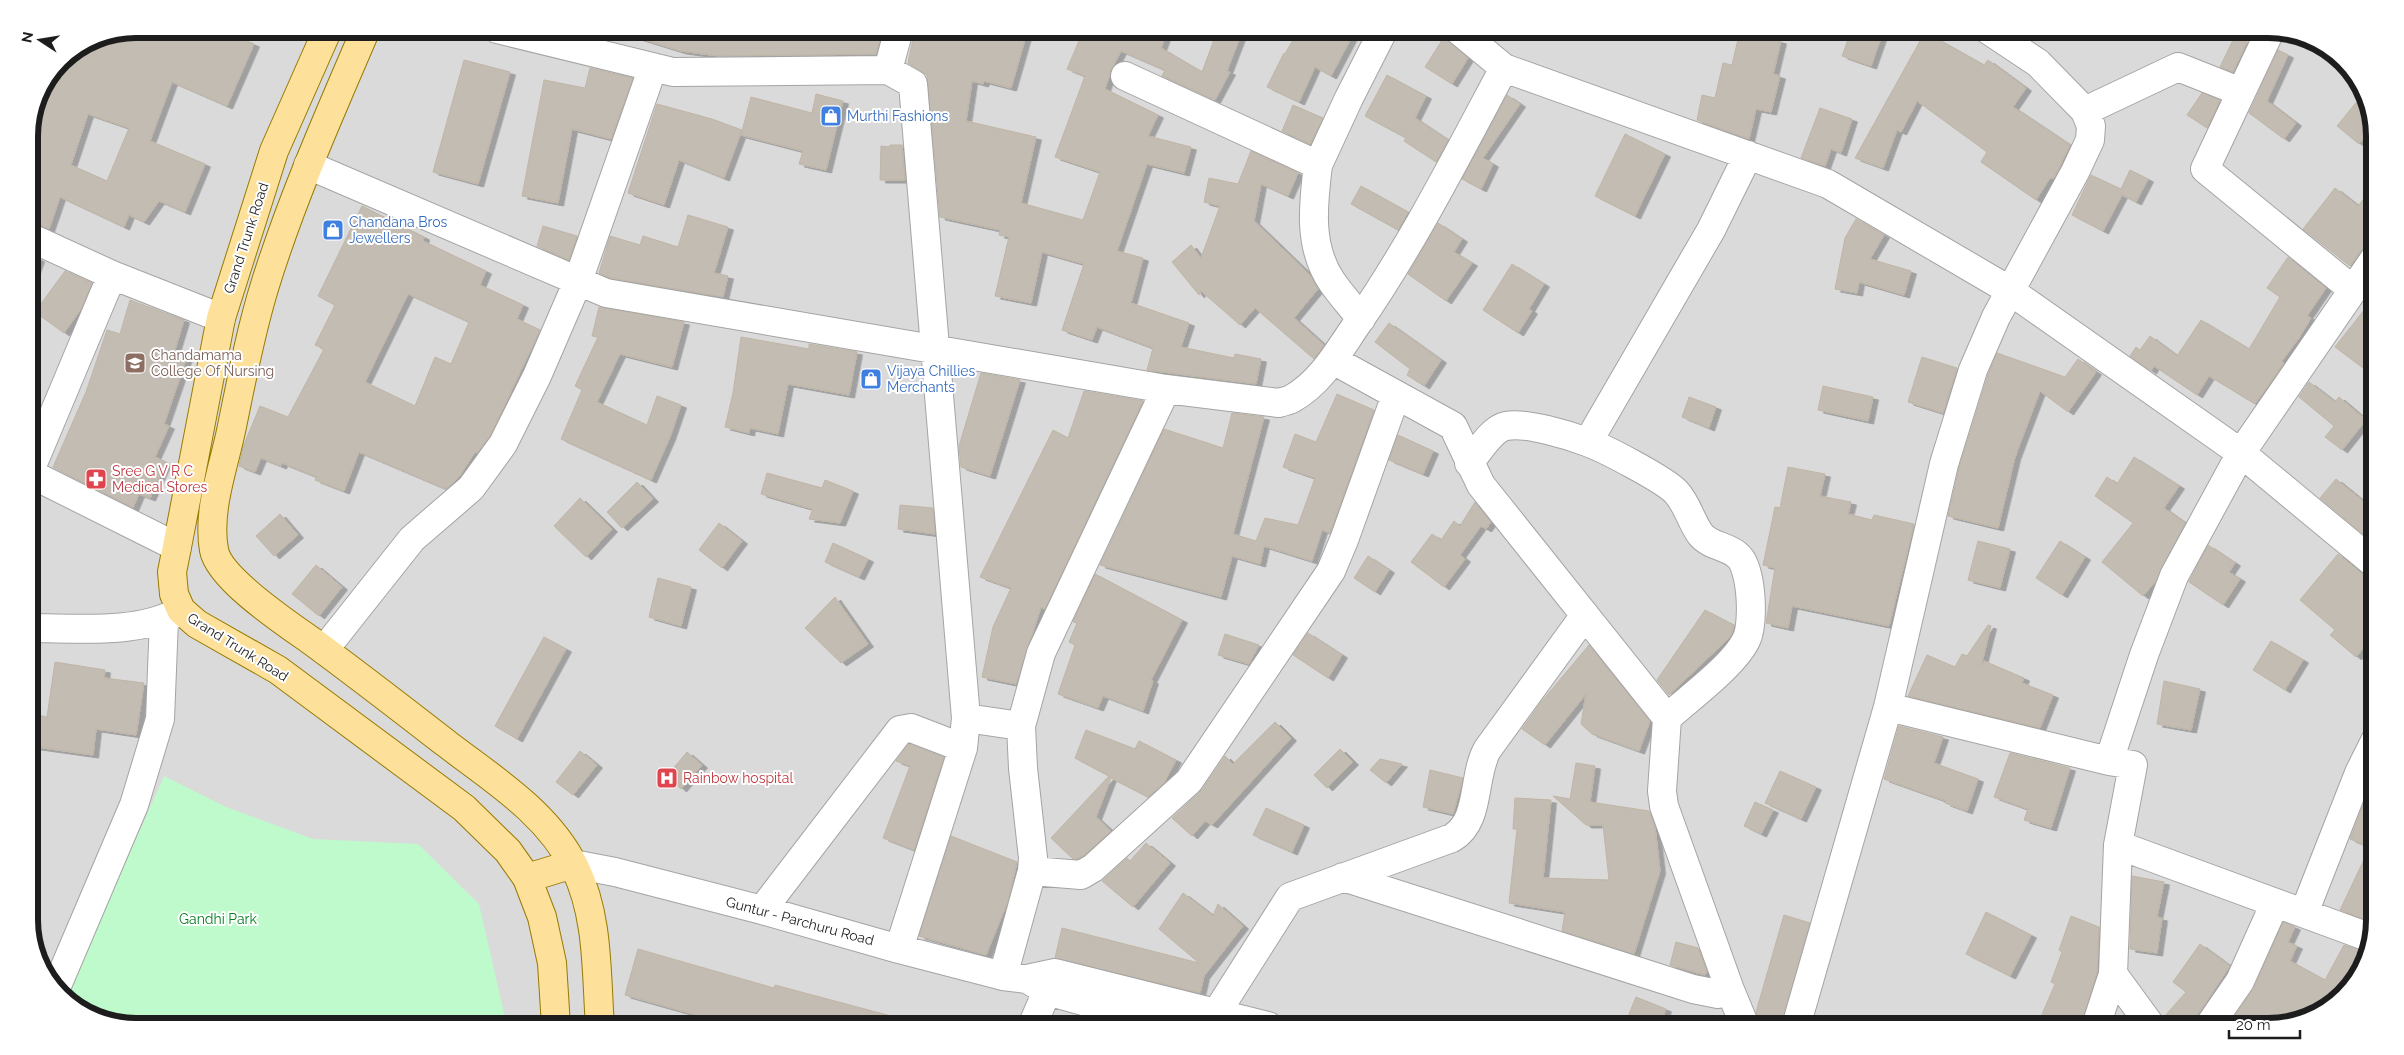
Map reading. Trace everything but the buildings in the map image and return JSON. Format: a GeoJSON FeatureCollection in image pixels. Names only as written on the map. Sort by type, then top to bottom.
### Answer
{"type":"FeatureCollection","features":[{"type":"Feature","properties":{"kind":"main road","name":"Grand Trunk Road"},"geometry":{"type":"LineString","coordinates":[[324,38],[274,151],[221,318],[172,572],[174,594],[172,615],[196,624],[248,651],[278,670],[464,808],[508,851],[527,878],[542,917],[552,963],[555,1018]]}},
{"type":"Feature","properties":{"kind":"main road"},"geometry":{"type":"LineString","coordinates":[[362,38],[308,165],[265,285],[254,324],[216,501],[212,533],[214,554],[235,581],[262,605],[324,650],[536,813],[553,832],[573,864],[584,887],[594,933],[599,1018]]}},
{"type":"Feature","properties":{"kind":"main road"},"geometry":{"type":"LineString","coordinates":[[527,878],[573,864]]}},
{"type":"Feature","properties":{"kind":"street"},"geometry":{"type":"LineString","coordinates":[[534,38],[673,72],[888,70],[913,84],[937,350],[966,718],[963,748],[900,949]]}},
{"type":"Feature","properties":{"kind":"street"},"geometry":{"type":"LineString","coordinates":[[888,70],[897,38]]}},
{"type":"Feature","properties":{"kind":"street"},"geometry":{"type":"LineString","coordinates":[[1362,319],[1332,282],[1320,260],[1314,234],[1313,207],[1318,165],[1348,98],[1379,38]]}},
{"type":"Feature","properties":{"kind":"street"},"geometry":{"type":"LineString","coordinates":[[1470,38],[1504,68],[1828,184],[2009,290],[2241,453],[2366,557]]}},
{"type":"Feature","properties":{"kind":"street"},"geometry":{"type":"LineString","coordinates":[[1798,1018],[1888,707],[1944,464],[1973,370],[2009,290],[2090,140],[2091,126],[2085,111],[2014,38]]}},
{"type":"Feature","properties":{"kind":"street"},"geometry":{"type":"LineString","coordinates":[[2267,38],[2205,169],[2353,290]]}},
{"type":"Feature","properties":{"kind":"street"},"geometry":{"type":"LineString","coordinates":[[324,650],[412,539],[471,488],[486,471],[503,444],[537,376],[578,280],[654,67]]}},
{"type":"Feature","properties":{"kind":"street"},"geometry":{"type":"LineString","coordinates":[[2085,111],[2178,67],[2241,92]]}},
{"type":"Feature","properties":{"kind":"street"},"geometry":{"type":"LineString","coordinates":[[308,165],[606,293],[1166,389],[1279,403],[1292,400],[1303,391],[1333,360],[1362,319],[1412,240],[1504,68]]}},
{"type":"Feature","properties":{"kind":"street"},"geometry":{"type":"LineString","coordinates":[[1125,76],[1318,165]]}},
{"type":"Feature","properties":{"kind":"street"},"geometry":{"type":"LineString","coordinates":[[1588,442],[1711,230],[1748,155]]}},
{"type":"Feature","properties":{"kind":"street"},"geometry":{"type":"LineString","coordinates":[[38,241],[112,275],[221,318]]}},
{"type":"Feature","properties":{"kind":"street"},"geometry":{"type":"LineString","coordinates":[[2109,761],[2147,647],[2171,584],[2241,453],[2366,271]]}},
{"type":"Feature","properties":{"kind":"street"},"geometry":{"type":"LineString","coordinates":[[38,452],[112,275]]}},
{"type":"Feature","properties":{"kind":"street"},"geometry":{"type":"LineString","coordinates":[[1333,360],[1453,426],[1481,485],[1667,718],[1662,791],[1664,806],[1742,1018]]}},
{"type":"Feature","properties":{"kind":"street"},"geometry":{"type":"LineString","coordinates":[[1032,1018],[1033,858],[1022,768],[1021,726],[1041,653],[1166,389]]}},
{"type":"Feature","properties":{"kind":"street"},"geometry":{"type":"LineString","coordinates":[[1032,872],[1081,875],[1092,868],[1189,781],[1330,571],[1344,540],[1396,395]]}},
{"type":"Feature","properties":{"kind":"street"},"geometry":{"type":"LineString","coordinates":[[1469,463],[1495,432],[1504,426],[1532,427],[1588,442],[1659,480],[1675,491],[1684,501],[1701,535],[1712,543],[1735,553],[1744,560],[1748,573],[1750,624],[1748,637],[1741,649],[1667,718]]}},
{"type":"Feature","properties":{"kind":"street"},"geometry":{"type":"LineString","coordinates":[[38,478],[177,547]]}},
{"type":"Feature","properties":{"kind":"street"},"geometry":{"type":"LineString","coordinates":[[38,628],[128,627],[172,615],[160,719],[134,804],[59,980]]}},
{"type":"Feature","properties":{"kind":"street"},"geometry":{"type":"LineString","coordinates":[[1217,1018],[1290,897],[1452,838],[1462,832],[1471,815],[1480,767],[1487,750],[1585,615]]}},
{"type":"Feature","properties":{"kind":"street"},"geometry":{"type":"LineString","coordinates":[[1888,707],[2109,761],[2133,765],[2118,845],[2113,974],[2099,1018]]}},
{"type":"Feature","properties":{"kind":"street"},"geometry":{"type":"LineString","coordinates":[[966,718],[1021,726]]}},
{"type":"Feature","properties":{"kind":"street"},"geometry":{"type":"LineString","coordinates":[[762,910],[900,730],[911,728],[963,748]]}},
{"type":"Feature","properties":{"kind":"street"},"geometry":{"type":"LineString","coordinates":[[2304,913],[2366,779]]}},
{"type":"Feature","properties":{"kind":"street"},"geometry":{"type":"LineString","coordinates":[[2118,845],[2365,936]]}},
{"type":"Feature","properties":{"kind":"street","name":"Guntur - Parchuru Road"},"geometry":{"type":"LineString","coordinates":[[573,864],[615,872],[762,910],[900,949],[1211,1018]]}},
{"type":"Feature","properties":{"kind":"street"},"geometry":{"type":"LineString","coordinates":[[1343,878],[1692,989],[1718,994],[1730,990]]}},
{"type":"Feature","properties":{"kind":"street"},"geometry":{"type":"LineString","coordinates":[[2215,1018],[2240,981],[2275,903]]}},
{"type":"Feature","properties":{"kind":"street"},"geometry":{"type":"LineString","coordinates":[[2113,974],[2145,1018]]}},
{"type":"Feature","properties":{"kind":"street","name":"Guntur - Parchuru Road"},"geometry":{"type":"LineString","coordinates":[[1033,980],[1149,1018]]}},
{"type":"Feature","properties":{"kind":"shaded area"},"geometry":{"type":"Polygon","coordinates":[[[123,38],[2275,38],[2288,39],[2306,45],[2328,58],[2346,76],[2359,98],[2365,116],[2366,129],[2366,932],[2359,957],[2353,969],[2338,989],[2323,1001],[2288,1016],[2268,1018],[136,1018],[116,1016],[98,1010],[76,997],[58,979],[45,957],[38,932],[38,123],[45,98],[51,86],[66,66],[86,51],[123,38]]]}},
{"type":"Feature","properties":{"kind":"green space","name":"Gandhi Park"},"geometry":{"type":"Polygon","coordinates":[[[164,776],[226,807],[313,839],[418,844],[479,904],[505,1018],[136,1018],[116,1016],[98,1010],[68,991],[164,776]]]}},
{"type":"Feature","properties":{"kind":"place","name":"Murthi Fashions"},"geometry":{"type":"Point","coordinates":[831,116]}},
{"type":"Feature","properties":{"kind":"place","name":"Chandana Bros Jewellers"},"geometry":{"type":"Point","coordinates":[333,230]}},
{"type":"Feature","properties":{"kind":"place","name":"Chandamama College Of Nursing"},"geometry":{"type":"Point","coordinates":[135,363]}},
{"type":"Feature","properties":{"kind":"place","name":"Vijaya Chillies Merchants"},"geometry":{"type":"Point","coordinates":[871,379]}},
{"type":"Feature","properties":{"kind":"place","name":"Sree G V R C Medical Stores"},"geometry":{"type":"Point","coordinates":[96,479]}},
{"type":"Feature","properties":{"kind":"place","name":"Rainbow hospital"},"geometry":{"type":"Point","coordinates":[667,778]}}]}
